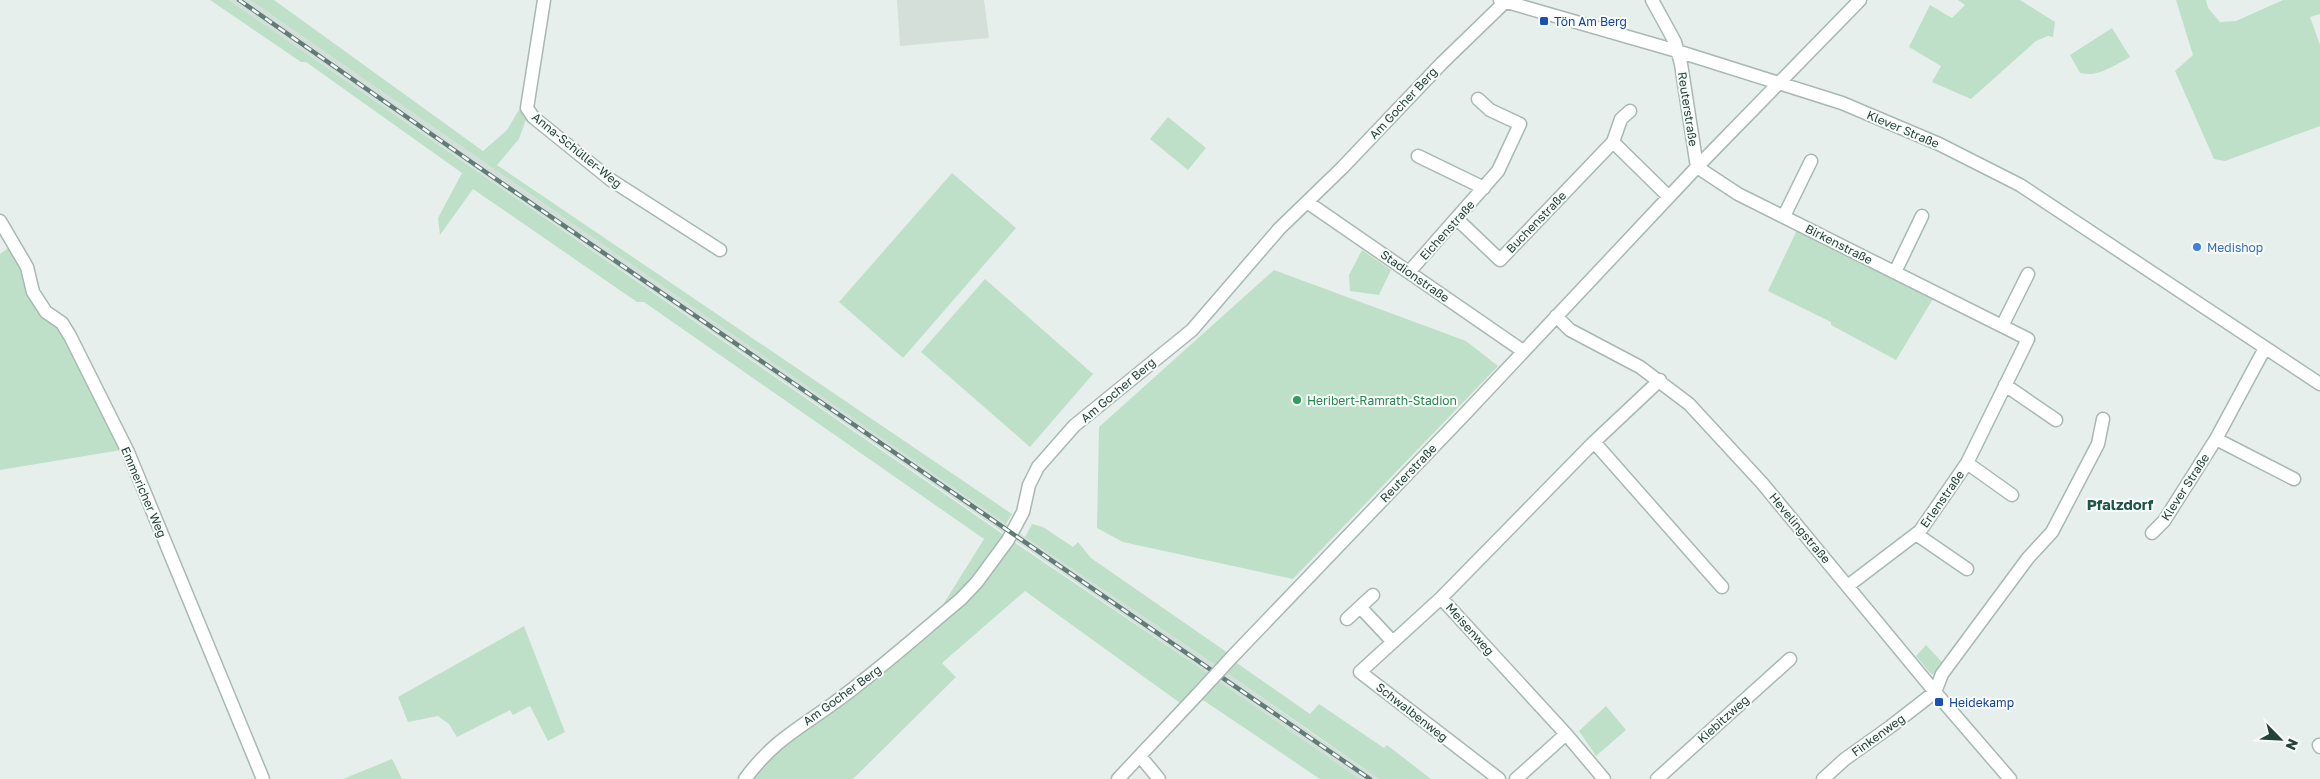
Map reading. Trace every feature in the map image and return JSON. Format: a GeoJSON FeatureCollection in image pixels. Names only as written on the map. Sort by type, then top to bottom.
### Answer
{"type":"FeatureCollection","features":[{"type":"Feature","properties":{"kind":"street","name":"Anna-Schüller-Weg"},"geometry":{"type":"LineString","coordinates":[[544,0],[527,108],[533,117],[610,180],[720,250]]}},
{"type":"Feature","properties":{"kind":"street","name":"Reuterstraße"},"geometry":{"type":"LineString","coordinates":[[1652,0],[1670,30],[1677,51],[1696,167]]}},
{"type":"Feature","properties":{"kind":"street","name":"Reuterstraße"},"geometry":{"type":"LineString","coordinates":[[1118,779],[1232,656],[1696,167],[1860,0]]}},
{"type":"Feature","properties":{"kind":"street","name":"Klever Straße"},"geometry":{"type":"LineString","coordinates":[[1503,1],[1782,79],[1939,144],[2020,185],[2320,384]]}},
{"type":"Feature","properties":{"kind":"street","name":"Am Gocher Berg"},"geometry":{"type":"LineString","coordinates":[[745,779],[761,757],[790,732],[834,703],[961,599],[977,582],[1008,540],[1023,512],[1029,485],[1038,467],[1074,426],[1192,330],[1279,229],[1503,1]]}},
{"type":"Feature","properties":{"kind":"street","name":"Eichenstraße"},"geometry":{"type":"LineString","coordinates":[[1409,272],[1498,171],[1520,124],[1490,110],[1478,99]]}},
{"type":"Feature","properties":{"kind":"street","name":"Buchenstraße"},"geometry":{"type":"LineString","coordinates":[[1457,219],[1500,260],[1613,142],[1621,119],[1630,110]]}},
{"type":"Feature","properties":{"kind":"street"},"geometry":{"type":"LineString","coordinates":[[1613,142],[1669,196]]}},
{"type":"Feature","properties":{"kind":"street","name":"Eichenstraße"},"geometry":{"type":"LineString","coordinates":[[1418,156],[1484,188]]}},
{"type":"Feature","properties":{"kind":"street"},"geometry":{"type":"LineString","coordinates":[[1784,216],[1812,161]]}},
{"type":"Feature","properties":{"kind":"street","name":"Birkenstraße"},"geometry":{"type":"LineString","coordinates":[[1696,167],[1738,194],[2028,339]]}},
{"type":"Feature","properties":{"kind":"street","name":"Stadionstraße"},"geometry":{"type":"LineString","coordinates":[[1307,202],[1523,351]]}},
{"type":"Feature","properties":{"kind":"street"},"geometry":{"type":"LineString","coordinates":[[1895,272],[1922,216]]}},
{"type":"Feature","properties":{"kind":"street","name":"Emmericher Weg"},"geometry":{"type":"LineString","coordinates":[[0,221],[27,267],[33,292],[46,312],[62,323],[70,336],[128,452],[264,779]]}},
{"type":"Feature","properties":{"kind":"street"},"geometry":{"type":"LineString","coordinates":[[2002,326],[2028,274]]}},
{"type":"Feature","properties":{"kind":"street","name":"Hevelingstraße"},"geometry":{"type":"LineString","coordinates":[[1556,316],[1570,330],[1585,340],[1660,380],[1689,404],[1762,483],[1849,585],[1935,692],[2010,779]]}},
{"type":"Feature","properties":{"kind":"street","name":"Erlenstraße"},"geometry":{"type":"LineString","coordinates":[[1849,585],[1916,534],[1967,463],[2028,339]]}},
{"type":"Feature","properties":{"kind":"street","name":"Klever Straße"},"geometry":{"type":"LineString","coordinates":[[2152,533],[2164,521],[2216,439],[2265,348]]}},
{"type":"Feature","properties":{"kind":"street","name":"Meisenweg"},"geometry":{"type":"LineString","coordinates":[[1604,779],[1566,734],[1442,598],[1594,442],[1660,380]]}},
{"type":"Feature","properties":{"kind":"street"},"geometry":{"type":"LineString","coordinates":[[2005,385],[2056,420]]}},
{"type":"Feature","properties":{"kind":"street"},"geometry":{"type":"LineString","coordinates":[[1935,692],[1942,674],[2028,558],[2052,532],[2098,444],[2103,418]]}},
{"type":"Feature","properties":{"kind":"street","name":"Klever Straße"},"geometry":{"type":"LineString","coordinates":[[2216,439],[2294,480]]}},
{"type":"Feature","properties":{"kind":"street"},"geometry":{"type":"LineString","coordinates":[[1594,442],[1722,587]]}},
{"type":"Feature","properties":{"kind":"street","name":"Erlenstraße"},"geometry":{"type":"LineString","coordinates":[[1967,463],[2012,495]]}},
{"type":"Feature","properties":{"kind":"street","name":"Erlenstraße"},"geometry":{"type":"LineString","coordinates":[[1916,534],[1967,568]]}},
{"type":"Feature","properties":{"kind":"street"},"geometry":{"type":"LineString","coordinates":[[1347,619],[1373,595]]}},
{"type":"Feature","properties":{"kind":"street","name":"Schwalbenweg"},"geometry":{"type":"LineString","coordinates":[[1442,598],[1360,672],[1499,779]]}},
{"type":"Feature","properties":{"kind":"street"},"geometry":{"type":"LineString","coordinates":[[1361,608],[1393,642]]}},
{"type":"Feature","properties":{"kind":"street","name":"Kiebitzweg"},"geometry":{"type":"LineString","coordinates":[[1657,779],[1790,659]]}},
{"type":"Feature","properties":{"kind":"street","name":"Finkenweg"},"geometry":{"type":"LineString","coordinates":[[1823,779],[1845,759],[1935,692]]}},
{"type":"Feature","properties":{"kind":"street"},"geometry":{"type":"LineString","coordinates":[[1516,779],[1566,734]]}},
{"type":"Feature","properties":{"kind":"street"},"geometry":{"type":"LineString","coordinates":[[1140,756],[1159,779]]}},
{"type":"Feature","properties":{"kind":"shaded area"},"geometry":{"type":"Polygon","coordinates":[[[229,0],[250,0],[1012,528],[1217,666],[1209,674],[229,0]]]}},
{"type":"Feature","properties":{"kind":"shaded area"},"geometry":{"type":"Polygon","coordinates":[[[897,0],[984,0],[989,38],[900,46],[897,0]]]}},
{"type":"Feature","properties":{"kind":"shaded area"},"geometry":{"type":"Polygon","coordinates":[[[1224,671],[1379,779],[1360,779],[1217,680],[1224,671]]]}},
{"type":"Feature","properties":{"kind":"green space"},"geometry":{"type":"Polygon","coordinates":[[[210,0],[229,0],[1007,537],[985,569],[939,611],[984,539],[644,302],[637,302],[473,189],[440,235],[438,218],[462,173],[306,62],[301,62],[210,0]]]}},
{"type":"Feature","properties":{"kind":"green space"},"geometry":{"type":"Polygon","coordinates":[[[250,0],[274,0],[483,151],[507,130],[520,108],[528,114],[519,139],[497,165],[1012,514],[1006,524],[250,0]]]}},
{"type":"Feature","properties":{"kind":"green space"},"geometry":{"type":"Polygon","coordinates":[[[1958,0],[2020,0],[2055,22],[2053,37],[2048,36],[2036,41],[1971,99],[1932,82],[1941,66],[1909,47],[1930,5],[1952,18],[1965,5],[1958,0]]]}},
{"type":"Feature","properties":{"kind":"green space"},"geometry":{"type":"Polygon","coordinates":[[[2176,0],[2206,0],[2208,8],[2220,22],[2236,21],[2283,0],[2320,0],[2320,14],[2310,17],[2320,45],[2320,126],[2225,161],[2214,159],[2175,71],[2193,55],[2176,0]]]}},
{"type":"Feature","properties":{"kind":"green space"},"geometry":{"type":"Polygon","coordinates":[[[2112,28],[2130,57],[2112,67],[2093,74],[2080,73],[2070,55],[2112,28]]]}},
{"type":"Feature","properties":{"kind":"green space"},"geometry":{"type":"Polygon","coordinates":[[[1168,117],[1206,148],[1188,170],[1150,139],[1168,117]]]}},
{"type":"Feature","properties":{"kind":"green space"},"geometry":{"type":"Polygon","coordinates":[[[952,173],[1016,228],[903,358],[839,302],[952,173]]]}},
{"type":"Feature","properties":{"kind":"green space"},"geometry":{"type":"Polygon","coordinates":[[[1797,230],[1933,299],[1896,360],[1831,325],[1831,322],[1768,291],[1797,230]]]}},
{"type":"Feature","properties":{"kind":"green space"},"geometry":{"type":"Polygon","coordinates":[[[8,248],[49,316],[65,337],[121,450],[0,470],[0,254],[8,248]]]}},
{"type":"Feature","properties":{"kind":"green space"},"geometry":{"type":"Polygon","coordinates":[[[1362,250],[1391,270],[1379,295],[1350,291],[1349,275],[1362,250]]]}},
{"type":"Feature","properties":{"kind":"green space","name":"Heribert-Ramrath-Stadion"},"geometry":{"type":"Polygon","coordinates":[[[1274,270],[1466,341],[1498,366],[1293,579],[1123,542],[1097,528],[1099,427],[1274,270]]]}},
{"type":"Feature","properties":{"kind":"green space"},"geometry":{"type":"Polygon","coordinates":[[[985,279],[1093,374],[1030,447],[921,352],[985,279]]]}},
{"type":"Feature","properties":{"kind":"green space"},"geometry":{"type":"Polygon","coordinates":[[[1032,524],[1043,527],[1073,547],[1078,542],[1091,558],[1228,653],[1217,666],[1025,537],[1032,524]]]}},
{"type":"Feature","properties":{"kind":"green space"},"geometry":{"type":"Polygon","coordinates":[[[1011,540],[1209,674],[1180,703],[1025,591],[942,663],[956,677],[853,779],[747,779],[763,758],[898,655],[1011,540]]]}},
{"type":"Feature","properties":{"kind":"green space"},"geometry":{"type":"Polygon","coordinates":[[[524,626],[565,732],[548,741],[530,706],[513,715],[510,710],[457,737],[449,724],[438,716],[408,722],[398,697],[524,626]]]}},
{"type":"Feature","properties":{"kind":"green space"},"geometry":{"type":"Polygon","coordinates":[[[1926,645],[1943,663],[1934,674],[1931,674],[1916,656],[1926,645]]]}},
{"type":"Feature","properties":{"kind":"green space"},"geometry":{"type":"Polygon","coordinates":[[[1234,661],[1310,714],[1319,704],[1384,748],[1387,745],[1431,779],[1379,779],[1224,671],[1234,661]]]}},
{"type":"Feature","properties":{"kind":"green space"},"geometry":{"type":"Polygon","coordinates":[[[1217,680],[1360,779],[1320,779],[1200,698],[1217,680]]]}},
{"type":"Feature","properties":{"kind":"green space"},"geometry":{"type":"Polygon","coordinates":[[[1606,706],[1626,730],[1596,756],[1579,731],[1606,706]]]}},
{"type":"Feature","properties":{"kind":"green space"},"geometry":{"type":"Polygon","coordinates":[[[392,759],[402,779],[343,779],[392,759]]]}},
{"type":"Feature","properties":{"kind":"railway"},"geometry":{"type":"LineString","coordinates":[[239,0],[477,166],[1370,779]]}},
{"type":"Feature","properties":{"kind":"place","name":"Tön Am Berg"},"geometry":{"type":"Point","coordinates":[1544,21]}},
{"type":"Feature","properties":{"kind":"place","name":"Medishop"},"geometry":{"type":"Point","coordinates":[2197,247]}},
{"type":"Feature","properties":{"kind":"place","name":"Heribert-Ramrath-Stadion"},"geometry":{"type":"Point","coordinates":[1297,400]}},
{"type":"Feature","properties":{"kind":"place","name":"Heidekamp"},"geometry":{"type":"Point","coordinates":[1939,702]}},
{"type":"Feature","properties":{"kind":"district","name":"Pfalzdorf"},"geometry":{"type":"Point","coordinates":[2120,504]}}]}
